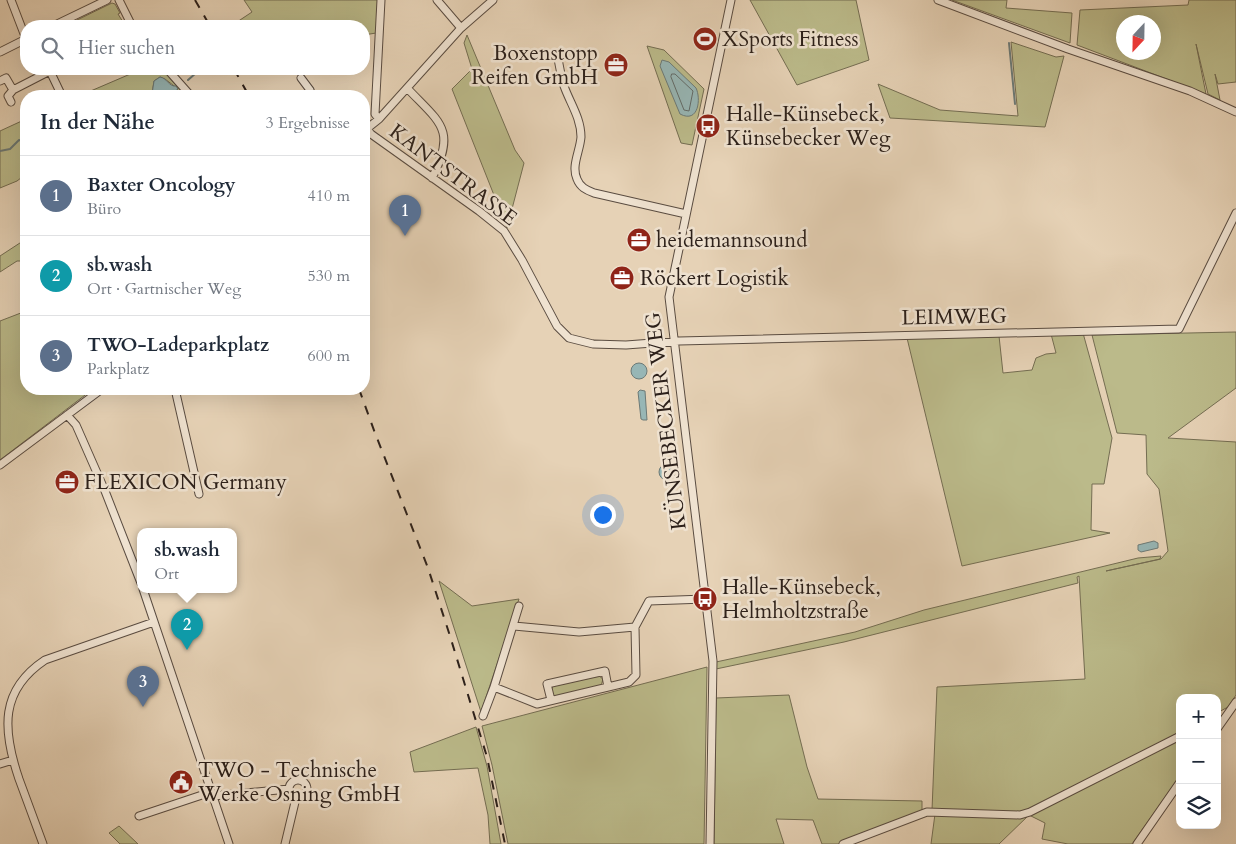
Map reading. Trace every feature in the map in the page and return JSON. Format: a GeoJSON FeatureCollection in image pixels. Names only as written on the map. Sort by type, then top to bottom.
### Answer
{"type":"FeatureCollection","features":[{"type":"Feature","properties":{"kind":"street"},"geometry":{"type":"LineString","coordinates":[[11,0],[20,23]]}},
{"type":"Feature","properties":{"kind":"street"},"geometry":{"type":"LineString","coordinates":[[65,20],[107,0]]}},
{"type":"Feature","properties":{"kind":"street"},"geometry":{"type":"LineString","coordinates":[[119,0],[129,20]]}},
{"type":"Feature","properties":{"kind":"street"},"geometry":{"type":"LineString","coordinates":[[379,119],[375,114],[381,0]]}},
{"type":"Feature","properties":{"kind":"street"},"geometry":{"type":"LineString","coordinates":[[437,0],[461,28]]}},
{"type":"Feature","properties":{"kind":"street"},"geometry":{"type":"LineString","coordinates":[[370,126],[379,119],[461,28],[493,0]]}},
{"type":"Feature","properties":{"kind":"street","name":"KÜNSEBECKER WEG"},"geometry":{"type":"LineString","coordinates":[[710,844],[712,661],[669,297],[732,0]]}},
{"type":"Feature","properties":{"kind":"street"},"geometry":{"type":"LineString","coordinates":[[938,0],[1068,49],[1190,91],[1236,112]]}},
{"type":"Feature","properties":{"kind":"street"},"geometry":{"type":"LineString","coordinates":[[0,52],[20,42]]}},
{"type":"Feature","properties":{"kind":"street"},"geometry":{"type":"LineString","coordinates":[[558,60],[564,86],[580,124],[581,140],[575,168],[580,186],[594,193],[686,214]]}},
{"type":"Feature","properties":{"kind":"street"},"geometry":{"type":"LineString","coordinates":[[12,102],[8,96],[12,90],[40,75]]}},
{"type":"Feature","properties":{"kind":"street"},"geometry":{"type":"LineString","coordinates":[[52,75],[59,90]]}},
{"type":"Feature","properties":{"kind":"street"},"geometry":{"type":"LineString","coordinates":[[172,75],[186,90]]}},
{"type":"Feature","properties":{"kind":"street"},"geometry":{"type":"LineString","coordinates":[[0,81],[6,78],[12,90]]}},
{"type":"Feature","properties":{"kind":"street"},"geometry":{"type":"LineString","coordinates":[[301,78],[310,90]]}},
{"type":"Feature","properties":{"kind":"street"},"geometry":{"type":"LineString","coordinates":[[407,88],[442,126],[445,146],[442,158],[432,178]]}},
{"type":"Feature","properties":{"kind":"street","name":"KANTSTRASSE"},"geometry":{"type":"LineString","coordinates":[[370,134],[479,212],[507,235],[563,334],[575,340],[593,344],[626,345],[674,342]]}},
{"type":"Feature","properties":{"kind":"street","name":"LEIMWEG"},"geometry":{"type":"LineString","coordinates":[[674,342],[1179,329],[1236,212]]}},
{"type":"Feature","properties":{"kind":"street"},"geometry":{"type":"LineString","coordinates":[[0,465],[94,395]]}},
{"type":"Feature","properties":{"kind":"street"},"geometry":{"type":"LineString","coordinates":[[176,395],[199,494]]}},
{"type":"Feature","properties":{"kind":"street"},"geometry":{"type":"LineString","coordinates":[[67,415],[76,425],[105,491],[137,573]]}},
{"type":"Feature","properties":{"kind":"street"},"geometry":{"type":"LineString","coordinates":[[144,593],[229,844]]}},
{"type":"Feature","properties":{"kind":"street"},"geometry":{"type":"LineString","coordinates":[[494,687],[537,704],[629,682],[636,675],[635,628],[649,600],[705,599]]}},
{"type":"Feature","properties":{"kind":"street"},"geometry":{"type":"LineString","coordinates":[[483,716],[519,606]]}},
{"type":"Feature","properties":{"kind":"street"},"geometry":{"type":"LineString","coordinates":[[43,844],[7,744],[4,716],[8,699],[14,686],[22,676],[45,660],[154,622]]}},
{"type":"Feature","properties":{"kind":"street"},"geometry":{"type":"LineString","coordinates":[[514,626],[579,632],[635,628]]}},
{"type":"Feature","properties":{"kind":"street"},"geometry":{"type":"LineString","coordinates":[[551,700],[547,684],[605,671],[608,687]]}},
{"type":"Feature","properties":{"kind":"street"},"geometry":{"type":"LineString","coordinates":[[1221,723],[1236,702]]}},
{"type":"Feature","properties":{"kind":"street"},"geometry":{"type":"LineString","coordinates":[[1221,716],[1226,716]]}},
{"type":"Feature","properties":{"kind":"street"},"geometry":{"type":"LineString","coordinates":[[843,844],[927,812],[1020,815],[1030,812],[1176,738]]}},
{"type":"Feature","properties":{"kind":"street"},"geometry":{"type":"LineString","coordinates":[[0,764],[13,760]]}},
{"type":"Feature","properties":{"kind":"street"},"geometry":{"type":"LineString","coordinates":[[299,780],[307,788],[306,793],[302,797],[296,798],[292,796],[289,789],[294,781],[299,780]]}},
{"type":"Feature","properties":{"kind":"street"},"geometry":{"type":"LineString","coordinates":[[1137,844],[1179,784]]}},
{"type":"Feature","properties":{"kind":"street"},"geometry":{"type":"LineString","coordinates":[[139,816],[212,794],[289,789]]}},
{"type":"Feature","properties":{"kind":"street"},"geometry":{"type":"LineString","coordinates":[[284,844],[296,798]]}},
{"type":"Feature","properties":{"kind":"shaded area"},"geometry":{"type":"Polygon","coordinates":[[[244,0],[378,0],[376,33],[370,34],[370,20],[240,20],[252,12],[244,0]]]}},
{"type":"Feature","properties":{"kind":"shaded area"},"geometry":{"type":"Polygon","coordinates":[[[750,0],[856,0],[869,60],[797,85],[750,0]]]}},
{"type":"Feature","properties":{"kind":"shaded area"},"geometry":{"type":"Polygon","coordinates":[[[952,0],[1007,0],[1006,8],[1072,13],[1070,43],[952,0]]]}},
{"type":"Feature","properties":{"kind":"shaded area"},"geometry":{"type":"Polygon","coordinates":[[[1189,0],[1236,0],[1236,82],[1218,84],[1215,74],[1220,100],[1208,94],[1196,44],[1206,94],[1116,60],[1161,60],[1161,15],[1116,15],[1116,60],[1077,45],[1080,10],[1188,5],[1189,0]]]}},
{"type":"Feature","properties":{"kind":"shaded area"},"geometry":{"type":"Polygon","coordinates":[[[112,3],[115,4],[122,20],[77,20],[112,3]]]}},
{"type":"Feature","properties":{"kind":"shaded area"},"geometry":{"type":"Polygon","coordinates":[[[467,35],[515,150],[524,163],[507,228],[452,89],[472,69],[464,43],[467,35]]]}},
{"type":"Feature","properties":{"kind":"shaded area"},"geometry":{"type":"Polygon","coordinates":[[[1011,42],[1056,57],[1064,56],[1045,127],[890,118],[878,84],[940,110],[1018,116],[1011,42]]]}},
{"type":"Feature","properties":{"kind":"shaded area"},"geometry":{"type":"Polygon","coordinates":[[[647,46],[664,50],[704,89],[692,145],[681,143],[647,46]]]}},
{"type":"Feature","properties":{"kind":"shaded area"},"geometry":{"type":"Polygon","coordinates":[[[128,75],[167,75],[181,90],[177,90],[178,89],[160,77],[154,81],[153,90],[93,90],[128,75]]]}},
{"type":"Feature","properties":{"kind":"shaded area"},"geometry":{"type":"Polygon","coordinates":[[[20,122],[20,179],[0,188],[0,131],[20,122]]]}},
{"type":"Feature","properties":{"kind":"shaded area"},"geometry":{"type":"Polygon","coordinates":[[[20,243],[20,261],[0,272],[0,256],[20,243]]]}},
{"type":"Feature","properties":{"kind":"shaded area"},"geometry":{"type":"Polygon","coordinates":[[[20,313],[20,395],[85,395],[0,460],[0,321],[20,313]]]}},
{"type":"Feature","properties":{"kind":"shaded area"},"geometry":{"type":"Polygon","coordinates":[[[1236,332],[1236,388],[1168,438],[1236,442],[1236,695],[1228,707],[1221,711],[1221,694],[1176,694],[1176,734],[1034,808],[1022,812],[932,810],[937,687],[1085,679],[1079,576],[1077,577],[1078,583],[844,642],[716,669],[716,662],[855,632],[924,610],[1138,558],[1161,556],[1160,559],[1106,571],[1161,559],[1168,551],[1159,489],[1147,474],[1146,435],[1117,433],[1092,335],[1236,332]]]}},
{"type":"Feature","properties":{"kind":"shaded area"},"geometry":{"type":"Polygon","coordinates":[[[1083,333],[1112,438],[1104,484],[1092,484],[1091,530],[1110,533],[962,566],[907,338],[999,336],[1003,373],[1032,370],[1036,358],[1056,353],[1051,334],[1083,333]]]}},
{"type":"Feature","properties":{"kind":"shaded area"},"geometry":{"type":"Polygon","coordinates":[[[439,581],[472,606],[519,599],[481,712],[439,581]]]}},
{"type":"Feature","properties":{"kind":"shaded area"},"geometry":{"type":"Polygon","coordinates":[[[707,667],[704,844],[508,844],[482,726],[707,667]]]}},
{"type":"Feature","properties":{"kind":"shaded area"},"geometry":{"type":"Polygon","coordinates":[[[599,676],[603,679],[601,686],[556,697],[551,693],[554,686],[599,676]]]}},
{"type":"Feature","properties":{"kind":"shaded area"},"geometry":{"type":"Polygon","coordinates":[[[789,695],[807,767],[818,799],[922,801],[922,811],[840,844],[822,844],[813,820],[776,819],[784,844],[714,844],[716,698],[789,695]]]}},
{"type":"Feature","properties":{"kind":"shaded area"},"geometry":{"type":"Polygon","coordinates":[[[476,727],[487,766],[501,844],[490,844],[488,815],[478,768],[414,772],[410,752],[476,727]]]}},
{"type":"Feature","properties":{"kind":"shaded area"},"geometry":{"type":"Polygon","coordinates":[[[1176,740],[1176,782],[1132,844],[1068,844],[1042,839],[1045,823],[1029,815],[999,844],[931,844],[935,814],[1020,817],[1176,740]]]}},
{"type":"Feature","properties":{"kind":"shaded area"},"geometry":{"type":"Polygon","coordinates":[[[119,826],[138,844],[120,844],[109,833],[119,826]]]}},
{"type":"Feature","properties":{"kind":"water"},"geometry":{"type":"Polygon","coordinates":[[[662,60],[669,62],[696,88],[698,92],[697,109],[691,116],[680,114],[660,66],[662,60]]]}},
{"type":"Feature","properties":{"kind":"water"},"geometry":{"type":"Polygon","coordinates":[[[160,77],[178,89],[153,90],[154,81],[160,77]]]}},
{"type":"Feature","properties":{"kind":"water"},"geometry":{"type":"Polygon","coordinates":[[[639,363],[645,365],[647,371],[645,377],[639,379],[633,377],[631,371],[633,365],[639,363]]]}},
{"type":"Feature","properties":{"kind":"water"},"geometry":{"type":"Polygon","coordinates":[[[640,390],[645,391],[647,420],[641,419],[638,392],[640,390]]]}},
{"type":"Feature","properties":{"kind":"water"},"geometry":{"type":"Polygon","coordinates":[[[667,464],[675,472],[667,480],[659,472],[667,464]]]}},
{"type":"Feature","properties":{"kind":"water"},"geometry":{"type":"Polygon","coordinates":[[[1154,541],[1158,543],[1158,548],[1141,552],[1138,550],[1138,545],[1154,541]]]}},
{"type":"Feature","properties":{"kind":"waterway"},"geometry":{"type":"LineString","coordinates":[[1009,43],[1015,104]]}},
{"type":"Feature","properties":{"kind":"waterway"},"geometry":{"type":"LineString","coordinates":[[188,80],[194,75]]}},
{"type":"Feature","properties":{"kind":"waterway"},"geometry":{"type":"LineString","coordinates":[[0,151],[10,149],[20,140]]}},
{"type":"Feature","properties":{"kind":"railway"},"geometry":{"type":"LineString","coordinates":[[195,0],[207,20]]}},
{"type":"Feature","properties":{"kind":"railway"},"geometry":{"type":"LineString","coordinates":[[237,75],[246,90]]}},
{"type":"Feature","properties":{"kind":"railway"},"geometry":{"type":"LineString","coordinates":[[361,395],[428,568],[450,636],[487,757],[505,844]]}},
{"type":"Feature","properties":{"kind":"place","name":"XSports Fitness"},"geometry":{"type":"Point","coordinates":[705,39]}},
{"type":"Feature","properties":{"kind":"place","name":"Boxenstopp Reifen GmbH"},"geometry":{"type":"Point","coordinates":[616,65]}},
{"type":"Feature","properties":{"kind":"place","name":"Halle-Künsebeck, Künsebecker Weg"},"geometry":{"type":"Point","coordinates":[708,126]}},
{"type":"Feature","properties":{"kind":"place","name":"Baxter Oncology"},"geometry":{"type":"Point","coordinates":[405,236]}},
{"type":"Feature","properties":{"kind":"place","name":"heidemannsound"},"geometry":{"type":"Point","coordinates":[639,240]}},
{"type":"Feature","properties":{"kind":"place","name":"Röckert Logistik"},"geometry":{"type":"Point","coordinates":[622,278]}},
{"type":"Feature","properties":{"kind":"place","name":"FLEXICON Germany"},"geometry":{"type":"Point","coordinates":[67,482]}},
{"type":"Feature","properties":{"kind":"place","name":"Halle-Künsebeck, Helmholtzstraße"},"geometry":{"type":"Point","coordinates":[705,599]}},
{"type":"Feature","properties":{"kind":"place","name":"sb.wash"},"geometry":{"type":"Point","coordinates":[187,650]}},
{"type":"Feature","properties":{"kind":"place","name":"TWO-Ladeparkplatz"},"geometry":{"type":"Point","coordinates":[143,707]}},
{"type":"Feature","properties":{"kind":"place","name":"TWO - Technische Werke Osning GmbH"},"geometry":{"type":"Point","coordinates":[181,782]}}]}
